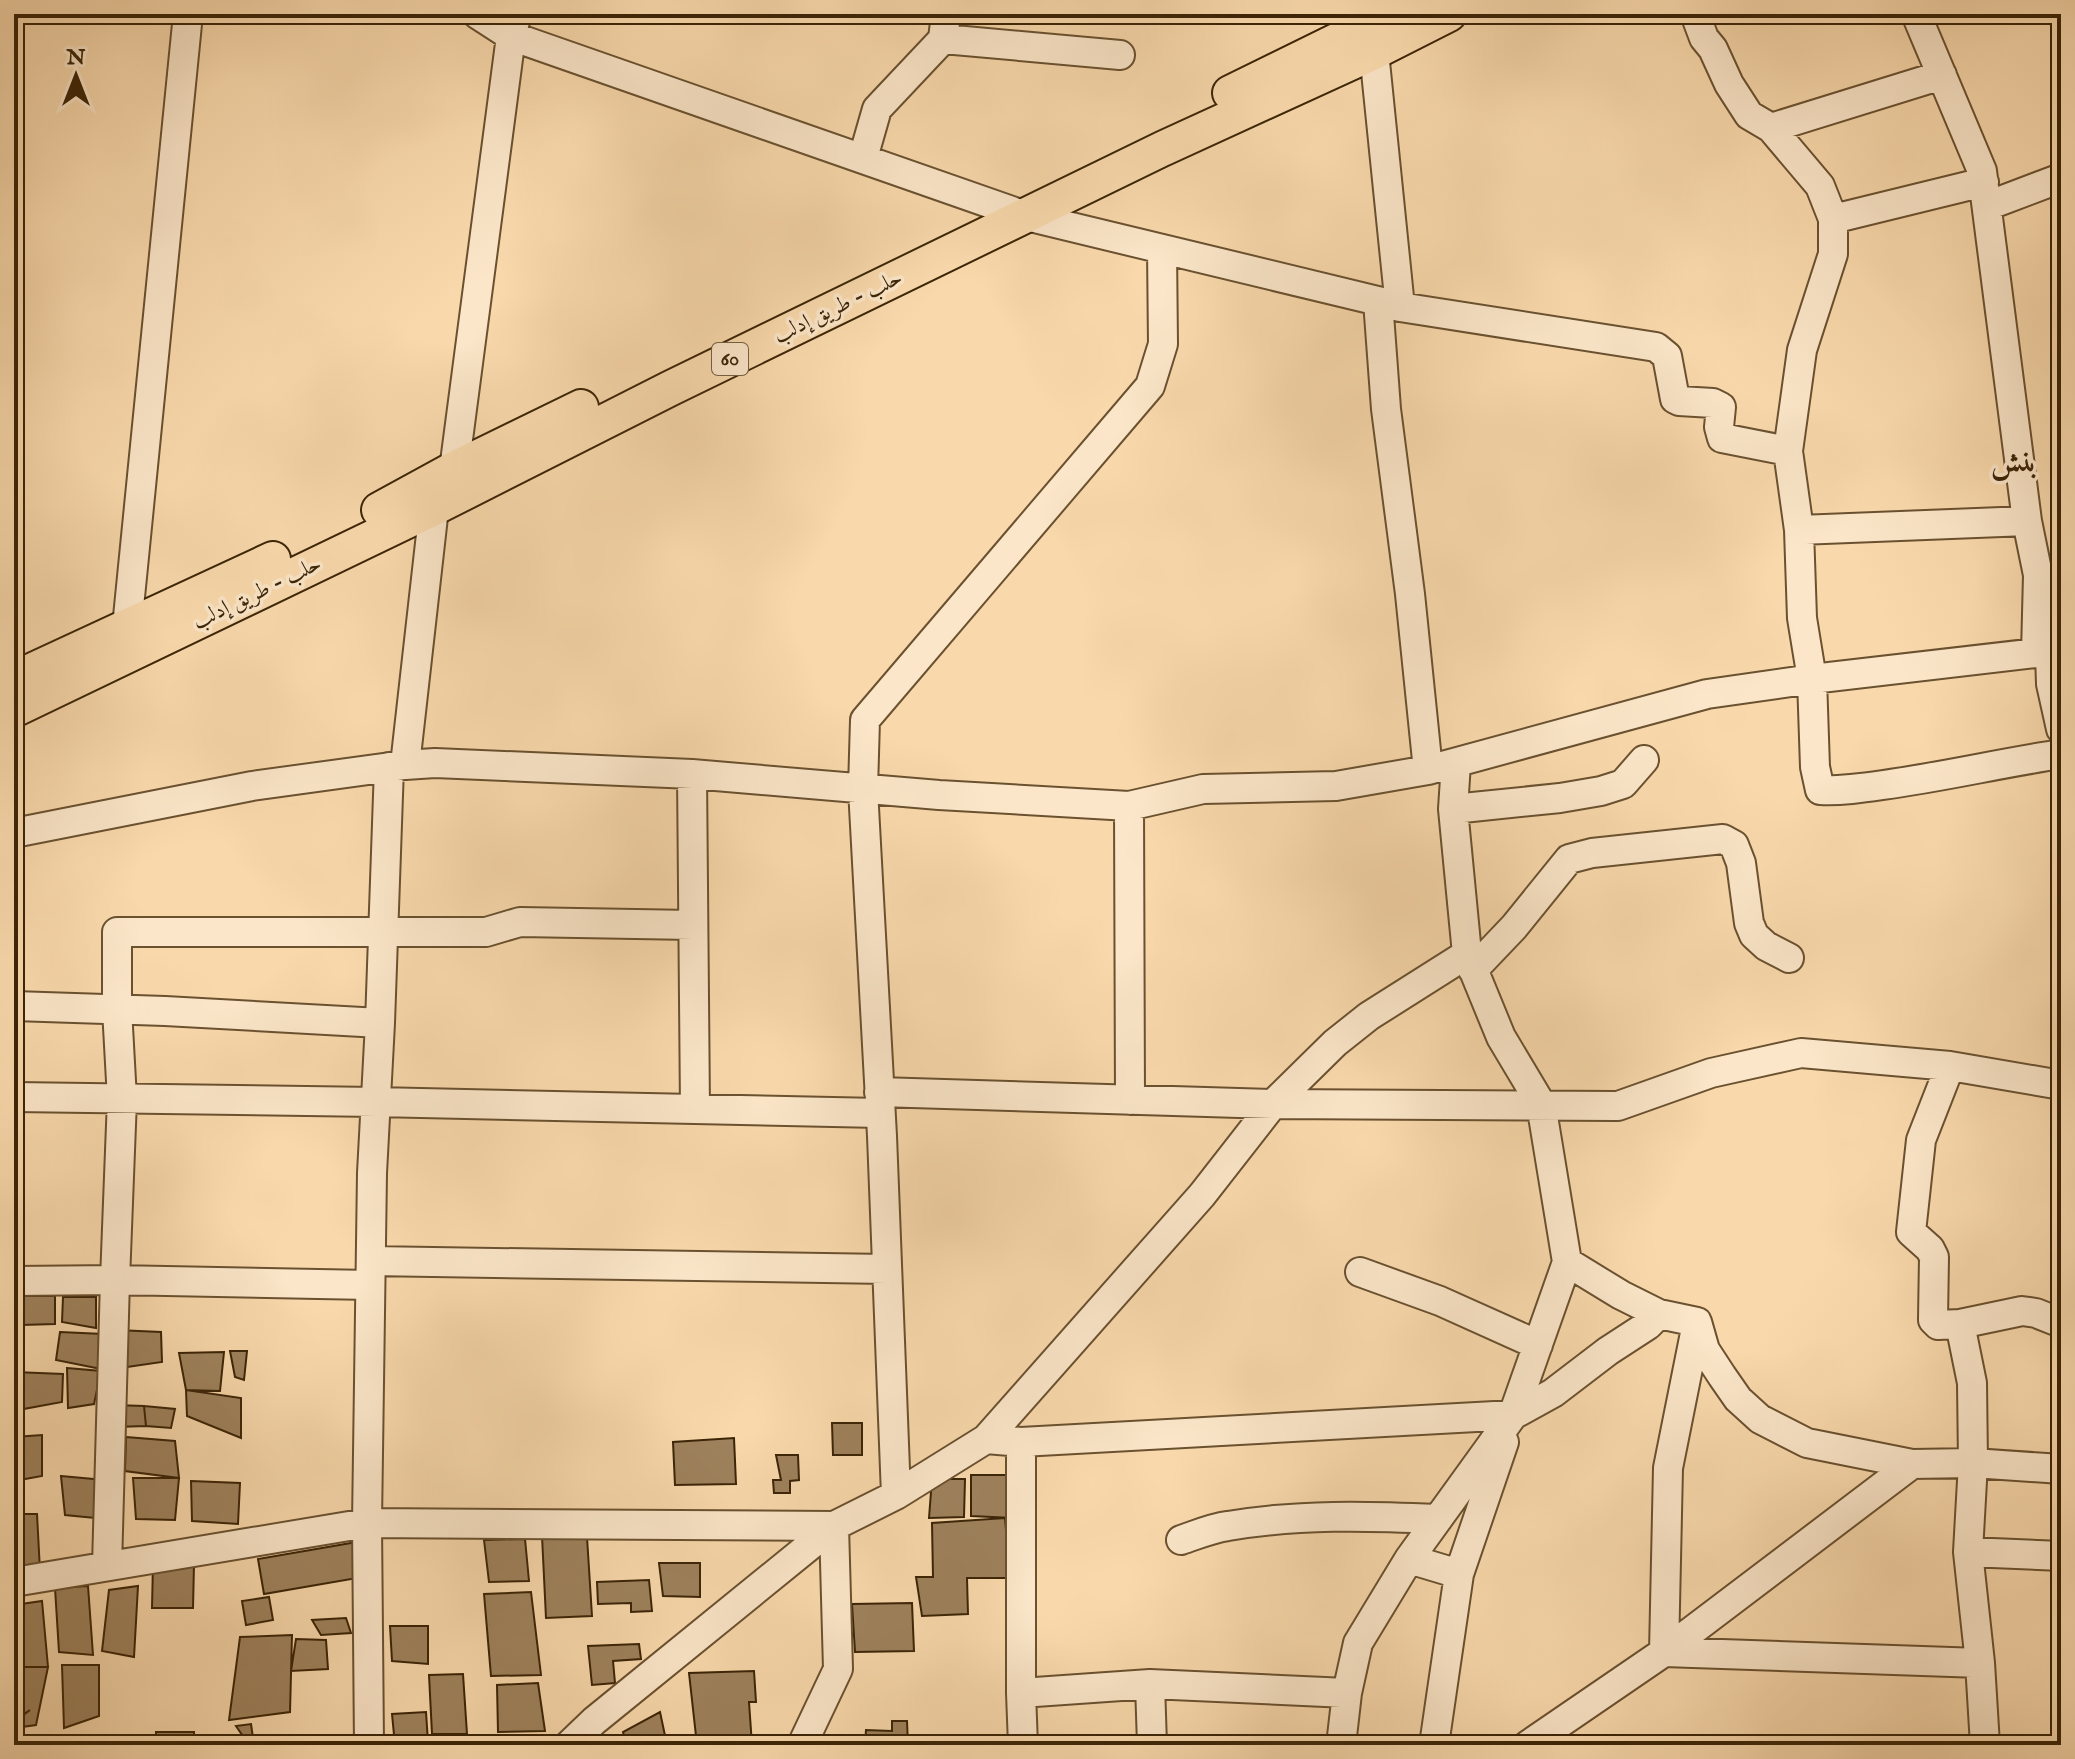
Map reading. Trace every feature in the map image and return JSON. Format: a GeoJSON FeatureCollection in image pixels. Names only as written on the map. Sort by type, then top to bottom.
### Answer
{"type":"FeatureCollection","features":[{"type":"Feature","properties":{"kind":"main road","name":"حلب - طريق إدلب"},"geometry":{"type":"LineString","coordinates":[[14,710],[1013,211],[1375,26],[1449,14]]}},
{"type":"Feature","properties":{"kind":"main road","name":"حلب - طريق إدلب"},"geometry":{"type":"LineString","coordinates":[[14,679],[375,513],[446,492]]}},
{"type":"Feature","properties":{"kind":"street"},"geometry":{"type":"LineString","coordinates":[[127,627],[188,14]]}},
{"type":"Feature","properties":{"kind":"street"},"geometry":{"type":"LineString","coordinates":[[477,14],[514,25],[863,158],[1013,211],[1389,304],[1656,347],[1667,356],[1675,399],[1713,403],[1721,407],[1719,427],[1722,438],[1788,451]]}},
{"type":"Feature","properties":{"kind":"street"},"geometry":{"type":"LineString","coordinates":[[1695,14],[1704,38],[1749,115],[1771,128],[1820,186],[1833,219],[1833,254],[1802,350],[1788,451],[1799,530],[1802,618],[1812,679],[1815,767],[1820,790],[1837,791],[1913,781],[2061,754]]}},
{"type":"Feature","properties":{"kind":"street"},"geometry":{"type":"LineString","coordinates":[[1916,14],[1982,171],[2027,521],[2038,575],[2051,684],[2061,729]]}},
{"type":"Feature","properties":{"kind":"street"},"geometry":{"type":"LineString","coordinates":[[369,1745],[367,1523],[372,1173],[384,932],[397,766],[446,492],[514,25]]}},
{"type":"Feature","properties":{"kind":"street"},"geometry":{"type":"LineString","coordinates":[[1375,26],[1389,304],[1386,409],[1410,594],[1428,770]]}},
{"type":"Feature","properties":{"kind":"street"},"geometry":{"type":"LineString","coordinates":[[863,158],[877,109],[944,27],[1120,55]]}},
{"type":"Feature","properties":{"kind":"street"},"geometry":{"type":"LineString","coordinates":[[1771,128],[1942,75]]}},
{"type":"Feature","properties":{"kind":"street"},"geometry":{"type":"LineString","coordinates":[[1833,219],[1986,194],[2061,178]]}},
{"type":"Feature","properties":{"kind":"street"},"geometry":{"type":"LineString","coordinates":[[896,1495],[863,789],[865,720],[1150,386],[1163,344],[1162,249]]}},
{"type":"Feature","properties":{"kind":"street"},"geometry":{"type":"LineString","coordinates":[[1799,530],[2027,521]]}},
{"type":"Feature","properties":{"kind":"street"},"geometry":{"type":"LineString","coordinates":[[14,833],[252,786],[435,763],[692,774],[939,795],[1129,806],[1203,789],[1336,786],[1428,770],[1707,694],[2049,653]]}},
{"type":"Feature","properties":{"kind":"street"},"geometry":{"type":"LineString","coordinates":[[1453,809],[1601,791],[1623,784],[1644,760]]}},
{"type":"Feature","properties":{"kind":"street"},"geometry":{"type":"LineString","coordinates":[[1434,1745],[1459,1574],[1567,1262],[1541,1104],[1501,1037],[1470,962],[1453,809],[1456,763]]}},
{"type":"Feature","properties":{"kind":"street"},"geometry":{"type":"LineString","coordinates":[[692,774],[695,1109]]}},
{"type":"Feature","properties":{"kind":"street"},"geometry":{"type":"LineString","coordinates":[[1129,806],[1130,1100]]}},
{"type":"Feature","properties":{"kind":"street"},"geometry":{"type":"LineString","coordinates":[[569,1745],[594,1721],[834,1526],[896,1495],[986,1439],[1202,1195],[1273,1104],[1335,1043],[1369,1016],[1470,962],[1514,927],[1569,859],[1592,853],[1723,839],[1734,845],[1741,863],[1749,923],[1754,935],[1766,946],[1789,958]]}},
{"type":"Feature","properties":{"kind":"street"},"geometry":{"type":"LineString","coordinates":[[107,1566],[122,1099],[117,932],[486,932],[520,922],[693,925]]}},
{"type":"Feature","properties":{"kind":"street"},"geometry":{"type":"LineString","coordinates":[[14,1006],[380,1023]]}},
{"type":"Feature","properties":{"kind":"street"},"geometry":{"type":"LineString","coordinates":[[14,1097],[695,1109],[1130,1100],[1618,1106],[1711,1073],[1801,1053],[1950,1066],[2061,1085]]}},
{"type":"Feature","properties":{"kind":"street"},"geometry":{"type":"LineString","coordinates":[[1950,1066],[1921,1140],[1911,1232],[1930,1249],[1934,1257],[1934,1323],[1960,1324],[2022,1311],[2061,1323]]}},
{"type":"Feature","properties":{"kind":"street"},"geometry":{"type":"LineString","coordinates":[[1567,1262],[1659,1314],[1697,1322]]}},
{"type":"Feature","properties":{"kind":"street"},"geometry":{"type":"LineString","coordinates":[[14,1281],[370,1273],[887,1269]]}},
{"type":"Feature","properties":{"kind":"street"},"geometry":{"type":"LineString","coordinates":[[1360,1272],[1440,1301],[1538,1345]]}},
{"type":"Feature","properties":{"kind":"street"},"geometry":{"type":"LineString","coordinates":[[1341,1745],[1347,1693],[1358,1643],[1409,1559],[1513,1415],[1553,1393],[1659,1314]]}},
{"type":"Feature","properties":{"kind":"street"},"geometry":{"type":"LineString","coordinates":[[1697,1322],[1705,1350],[1738,1399],[1760,1419],[1807,1443],[1912,1464],[1973,1463],[2061,1469]]}},
{"type":"Feature","properties":{"kind":"street"},"geometry":{"type":"LineString","coordinates":[[1664,1652],[1668,1468],[1697,1322]]}},
{"type":"Feature","properties":{"kind":"street"},"geometry":{"type":"LineString","coordinates":[[1960,1324],[1972,1383],[1973,1463],[1968,1552],[1985,1745]]}},
{"type":"Feature","properties":{"kind":"street"},"geometry":{"type":"LineString","coordinates":[[986,1439],[1021,1442],[1513,1415]]}},
{"type":"Feature","properties":{"kind":"street"},"geometry":{"type":"LineString","coordinates":[[1021,1442],[1023,1745]]}},
{"type":"Feature","properties":{"kind":"street"},"geometry":{"type":"LineString","coordinates":[[1528,1745],[1664,1652],[1912,1464]]}},
{"type":"Feature","properties":{"kind":"street"},"geometry":{"type":"LineString","coordinates":[[1181,1540],[1226,1526],[1295,1518],[1349,1515],[1438,1519]]}},
{"type":"Feature","properties":{"kind":"street"},"geometry":{"type":"LineString","coordinates":[[14,1582],[367,1523],[834,1526]]}},
{"type":"Feature","properties":{"kind":"street"},"geometry":{"type":"LineString","coordinates":[[802,1745],[838,1669],[834,1526]]}},
{"type":"Feature","properties":{"kind":"street"},"geometry":{"type":"LineString","coordinates":[[1968,1552],[2061,1556]]}},
{"type":"Feature","properties":{"kind":"street"},"geometry":{"type":"LineString","coordinates":[[1409,1559],[1459,1574]]}},
{"type":"Feature","properties":{"kind":"street"},"geometry":{"type":"LineString","coordinates":[[1664,1652],[1980,1663]]}},
{"type":"Feature","properties":{"kind":"street"},"geometry":{"type":"LineString","coordinates":[[1021,1693],[1150,1684],[1347,1693]]}},
{"type":"Feature","properties":{"kind":"street"},"geometry":{"type":"LineString","coordinates":[[1150,1684],[1152,1745]]}},
{"type":"Feature","properties":{"kind":"building"},"geometry":{"type":"Polygon","coordinates":[[[23,1296],[55,1296],[55,1324],[21,1325],[23,1296]]]}},
{"type":"Feature","properties":{"kind":"building"},"geometry":{"type":"Polygon","coordinates":[[[63,1297],[96,1297],[96,1328],[62,1322],[63,1297]]]}},
{"type":"Feature","properties":{"kind":"building"},"geometry":{"type":"Polygon","coordinates":[[[116,1330],[161,1332],[162,1362],[113,1369],[116,1330]]]}},
{"type":"Feature","properties":{"kind":"building"},"geometry":{"type":"Polygon","coordinates":[[[60,1332],[103,1334],[106,1370],[56,1360],[60,1332]]]}},
{"type":"Feature","properties":{"kind":"building"},"geometry":{"type":"Polygon","coordinates":[[[230,1351],[247,1351],[244,1380],[235,1377],[230,1351]]]}},
{"type":"Feature","properties":{"kind":"building"},"geometry":{"type":"Polygon","coordinates":[[[224,1352],[220,1391],[186,1390],[179,1353],[224,1352]]]}},
{"type":"Feature","properties":{"kind":"building"},"geometry":{"type":"Polygon","coordinates":[[[67,1368],[101,1371],[94,1404],[68,1408],[67,1368]]]}},
{"type":"Feature","properties":{"kind":"building"},"geometry":{"type":"Polygon","coordinates":[[[14,1372],[63,1374],[62,1402],[18,1410],[14,1399],[14,1372]]]}},
{"type":"Feature","properties":{"kind":"building"},"geometry":{"type":"Polygon","coordinates":[[[186,1390],[241,1398],[241,1438],[187,1416],[186,1390]]]}},
{"type":"Feature","properties":{"kind":"building"},"geometry":{"type":"Polygon","coordinates":[[[114,1405],[144,1406],[146,1426],[115,1427],[114,1405]]]}},
{"type":"Feature","properties":{"kind":"building"},"geometry":{"type":"Polygon","coordinates":[[[144,1406],[175,1409],[171,1428],[146,1426],[144,1406]]]}},
{"type":"Feature","properties":{"kind":"building"},"geometry":{"type":"Polygon","coordinates":[[[832,1423],[862,1423],[862,1455],[833,1455],[832,1423]]]}},
{"type":"Feature","properties":{"kind":"building"},"geometry":{"type":"Polygon","coordinates":[[[42,1435],[42,1476],[14,1481],[14,1437],[42,1435]]]}},
{"type":"Feature","properties":{"kind":"building"},"geometry":{"type":"Polygon","coordinates":[[[126,1437],[175,1441],[179,1478],[125,1471],[126,1437]]]}},
{"type":"Feature","properties":{"kind":"building"},"geometry":{"type":"Polygon","coordinates":[[[734,1438],[736,1484],[675,1485],[673,1442],[734,1438]]]}},
{"type":"Feature","properties":{"kind":"building"},"geometry":{"type":"Polygon","coordinates":[[[776,1455],[798,1455],[799,1480],[790,1481],[790,1493],[774,1493],[773,1480],[781,1480],[776,1455]]]}},
{"type":"Feature","properties":{"kind":"building"},"geometry":{"type":"Polygon","coordinates":[[[971,1475],[1013,1475],[1013,1518],[971,1516],[971,1475]]]}},
{"type":"Feature","properties":{"kind":"building"},"geometry":{"type":"Polygon","coordinates":[[[61,1476],[104,1480],[105,1519],[65,1515],[61,1476]]]}},
{"type":"Feature","properties":{"kind":"building"},"geometry":{"type":"Polygon","coordinates":[[[133,1478],[179,1478],[175,1520],[136,1519],[133,1478]]]}},
{"type":"Feature","properties":{"kind":"building"},"geometry":{"type":"Polygon","coordinates":[[[932,1479],[965,1479],[964,1517],[929,1518],[932,1479]]]}},
{"type":"Feature","properties":{"kind":"building"},"geometry":{"type":"Polygon","coordinates":[[[191,1481],[240,1483],[238,1524],[192,1521],[191,1481]]]}},
{"type":"Feature","properties":{"kind":"building"},"geometry":{"type":"Polygon","coordinates":[[[14,1514],[37,1514],[40,1571],[14,1572],[14,1514]]]}},
{"type":"Feature","properties":{"kind":"building"},"geometry":{"type":"Polygon","coordinates":[[[1005,1518],[1010,1578],[967,1578],[968,1614],[922,1616],[916,1577],[933,1577],[932,1523],[1005,1518]]]}},
{"type":"Feature","properties":{"kind":"building"},"geometry":{"type":"Polygon","coordinates":[[[542,1536],[587,1537],[592,1616],[546,1618],[542,1536]]]}},
{"type":"Feature","properties":{"kind":"building"},"geometry":{"type":"Polygon","coordinates":[[[525,1539],[529,1581],[489,1582],[484,1540],[525,1539]]]}},
{"type":"Feature","properties":{"kind":"building"},"geometry":{"type":"Polygon","coordinates":[[[357,1542],[363,1577],[264,1594],[258,1559],[357,1542]]]}},
{"type":"Feature","properties":{"kind":"building"},"geometry":{"type":"Polygon","coordinates":[[[153,1563],[194,1564],[193,1608],[152,1608],[153,1563]]]}},
{"type":"Feature","properties":{"kind":"building"},"geometry":{"type":"Polygon","coordinates":[[[659,1563],[700,1563],[700,1597],[663,1596],[659,1563]]]}},
{"type":"Feature","properties":{"kind":"building"},"geometry":{"type":"Polygon","coordinates":[[[649,1580],[652,1611],[631,1612],[631,1603],[598,1604],[597,1582],[649,1580]]]}},
{"type":"Feature","properties":{"kind":"building"},"geometry":{"type":"Polygon","coordinates":[[[88,1586],[93,1655],[59,1652],[55,1588],[88,1586]]]}},
{"type":"Feature","properties":{"kind":"building"},"geometry":{"type":"Polygon","coordinates":[[[138,1586],[134,1657],[102,1651],[109,1590],[138,1586]]]}},
{"type":"Feature","properties":{"kind":"building"},"geometry":{"type":"Polygon","coordinates":[[[531,1592],[541,1675],[491,1676],[484,1594],[531,1592]]]}},
{"type":"Feature","properties":{"kind":"building"},"geometry":{"type":"Polygon","coordinates":[[[269,1597],[273,1620],[246,1625],[242,1601],[269,1597]]]}},
{"type":"Feature","properties":{"kind":"building"},"geometry":{"type":"Polygon","coordinates":[[[42,1601],[48,1667],[14,1667],[14,1605],[42,1601]]]}},
{"type":"Feature","properties":{"kind":"building"},"geometry":{"type":"Polygon","coordinates":[[[912,1603],[914,1651],[855,1652],[852,1604],[912,1603]]]}},
{"type":"Feature","properties":{"kind":"building"},"geometry":{"type":"Polygon","coordinates":[[[346,1618],[351,1633],[321,1635],[312,1620],[346,1618]]]}},
{"type":"Feature","properties":{"kind":"building"},"geometry":{"type":"Polygon","coordinates":[[[390,1626],[428,1626],[428,1664],[392,1661],[390,1626]]]}},
{"type":"Feature","properties":{"kind":"building"},"geometry":{"type":"Polygon","coordinates":[[[292,1635],[290,1712],[229,1720],[240,1637],[292,1635]]]}},
{"type":"Feature","properties":{"kind":"building"},"geometry":{"type":"Polygon","coordinates":[[[296,1639],[326,1640],[328,1669],[291,1671],[296,1639]]]}},
{"type":"Feature","properties":{"kind":"building"},"geometry":{"type":"Polygon","coordinates":[[[639,1644],[641,1659],[613,1661],[615,1683],[592,1685],[588,1646],[639,1644]]]}},
{"type":"Feature","properties":{"kind":"building"},"geometry":{"type":"Polygon","coordinates":[[[62,1665],[99,1665],[99,1716],[64,1728],[62,1665]]]}},
{"type":"Feature","properties":{"kind":"building"},"geometry":{"type":"Polygon","coordinates":[[[14,1667],[48,1667],[36,1725],[14,1728],[14,1722],[30,1710],[14,1720],[14,1667]]]}},
{"type":"Feature","properties":{"kind":"building"},"geometry":{"type":"Polygon","coordinates":[[[754,1671],[756,1702],[749,1702],[752,1745],[697,1745],[689,1673],[754,1671]]]}},
{"type":"Feature","properties":{"kind":"building"},"geometry":{"type":"Polygon","coordinates":[[[463,1674],[467,1734],[432,1734],[429,1675],[463,1674]]]}},
{"type":"Feature","properties":{"kind":"building"},"geometry":{"type":"Polygon","coordinates":[[[538,1683],[545,1731],[498,1732],[497,1685],[538,1683]]]}},
{"type":"Feature","properties":{"kind":"building"},"geometry":{"type":"Polygon","coordinates":[[[426,1712],[428,1742],[395,1745],[392,1714],[426,1712]]]}},
{"type":"Feature","properties":{"kind":"building"},"geometry":{"type":"Polygon","coordinates":[[[660,1712],[667,1745],[626,1745],[623,1732],[660,1712]]]}},
{"type":"Feature","properties":{"kind":"building"},"geometry":{"type":"Polygon","coordinates":[[[892,1721],[907,1721],[908,1745],[865,1745],[866,1730],[892,1731],[892,1721]]]}},
{"type":"Feature","properties":{"kind":"building"},"geometry":{"type":"Polygon","coordinates":[[[251,1724],[254,1745],[249,1745],[236,1726],[251,1724]]]}},
{"type":"Feature","properties":{"kind":"building"},"geometry":{"type":"Polygon","coordinates":[[[156,1732],[194,1732],[194,1745],[156,1745],[156,1732]]]}},
{"type":"Feature","properties":{"kind":"district","name":"بنش"},"geometry":{"type":"Point","coordinates":[2014,463]}}]}
